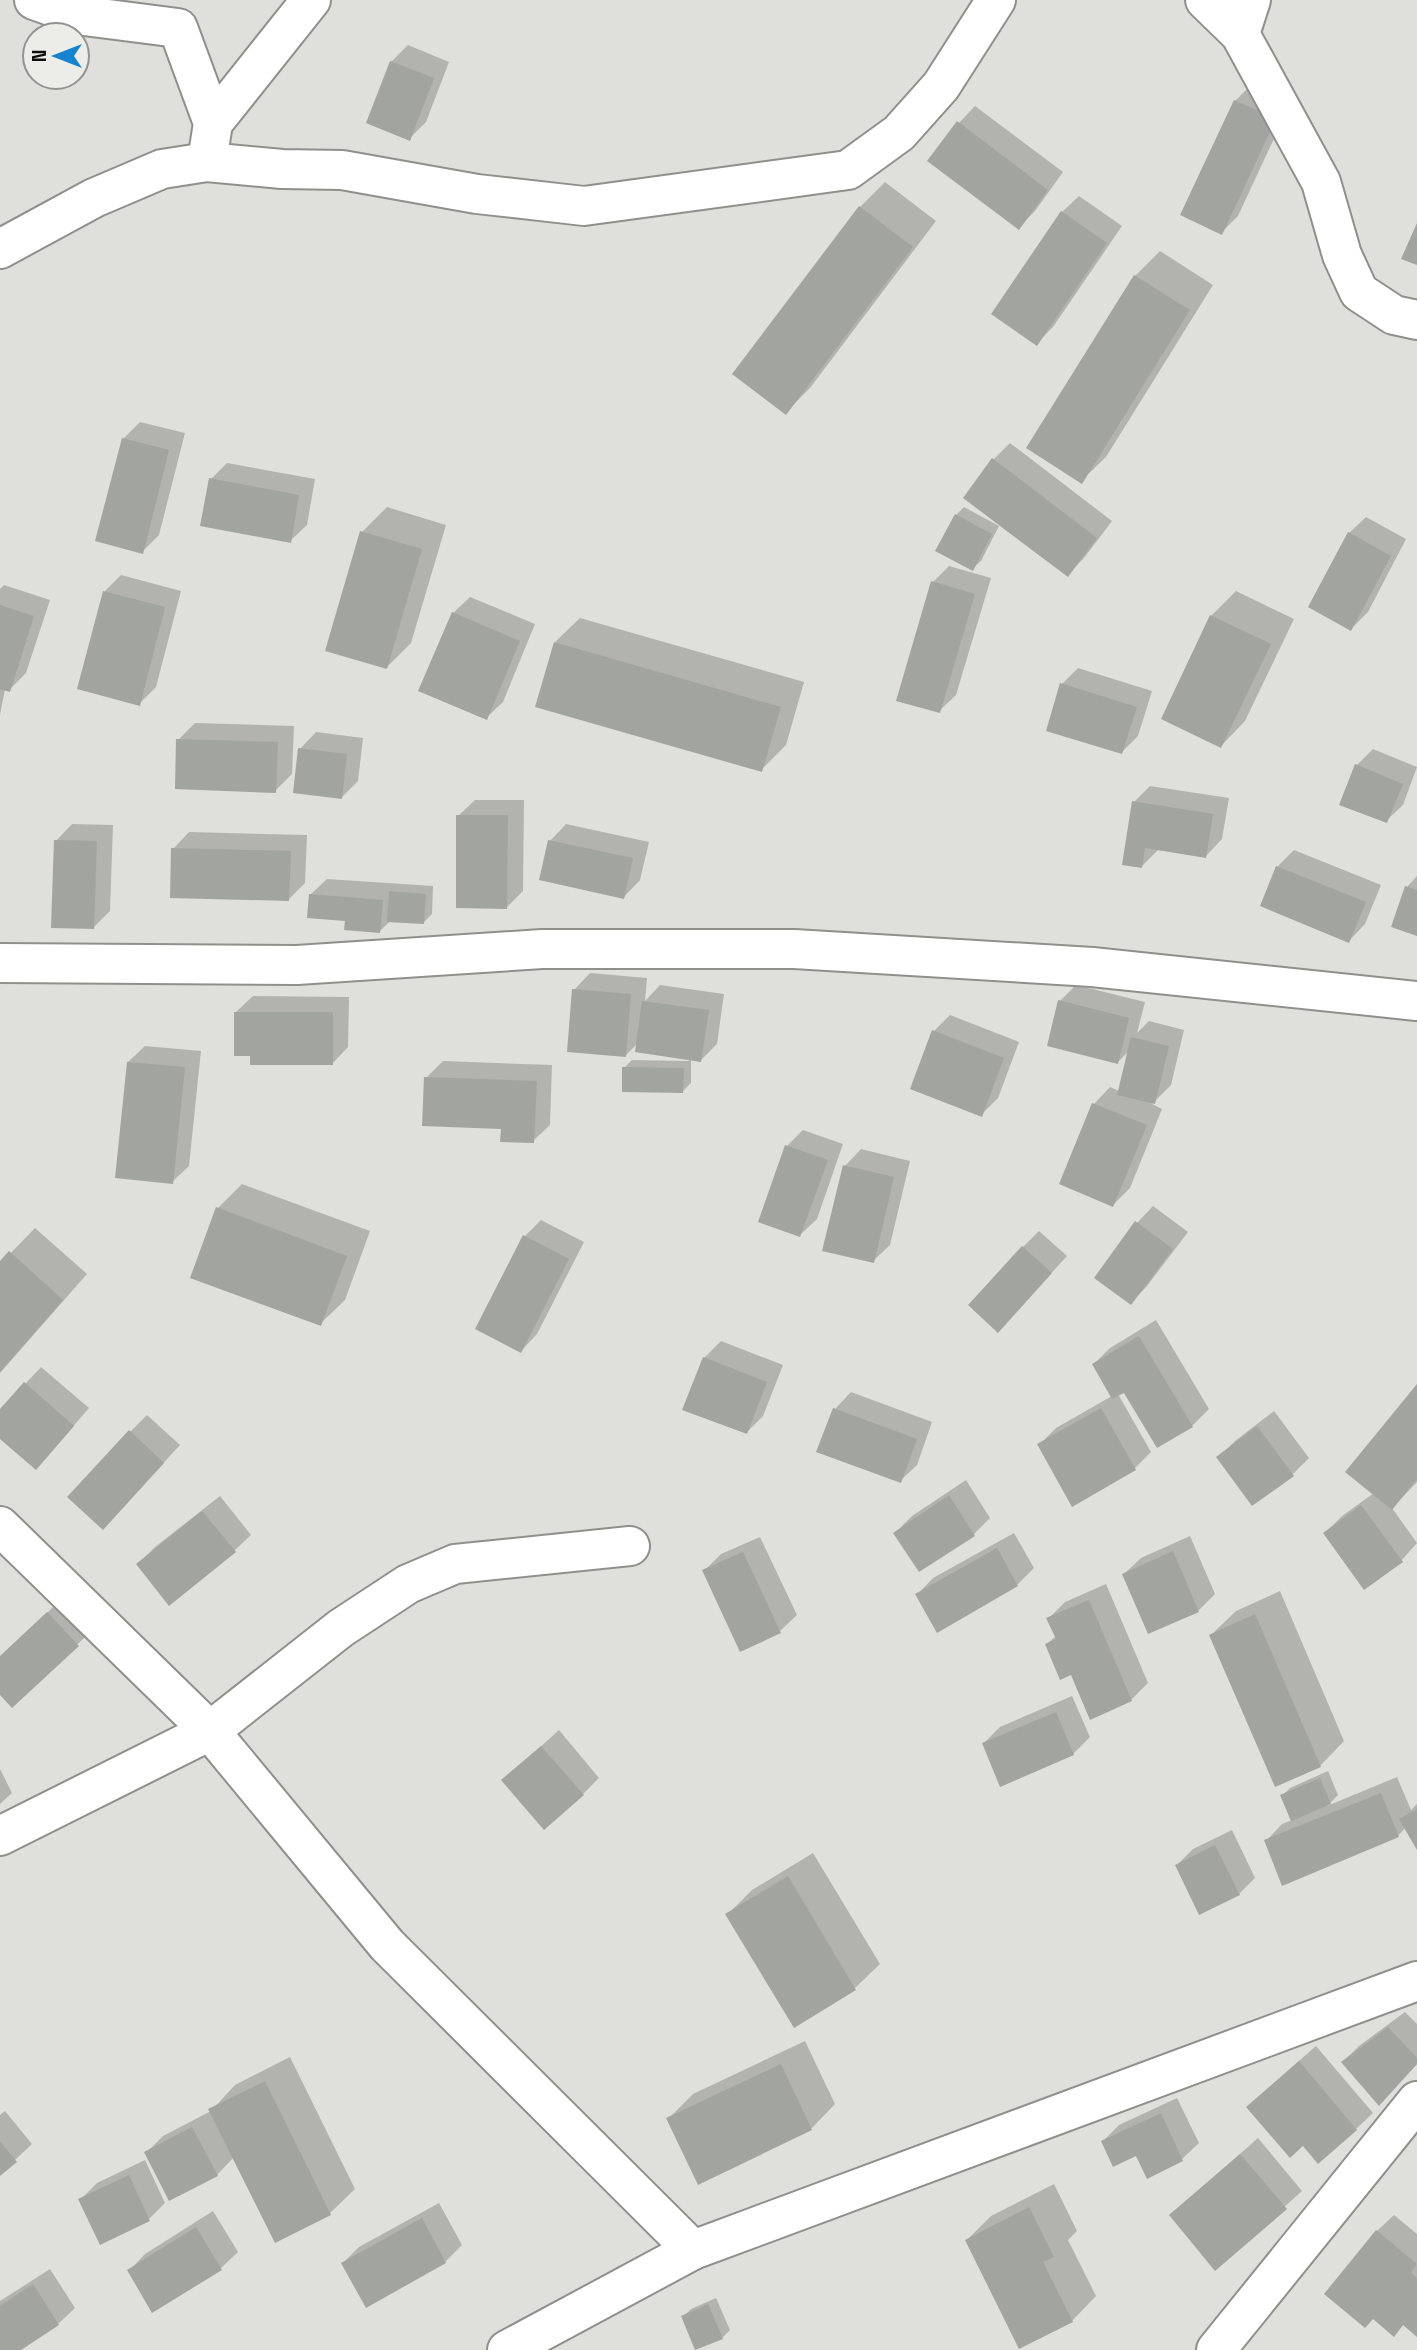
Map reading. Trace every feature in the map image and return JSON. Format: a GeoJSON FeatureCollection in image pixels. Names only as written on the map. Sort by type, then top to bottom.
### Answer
{"type":"FeatureCollection","features":[{"type":"Feature","properties":{"kind":"street"},"geometry":{"type":"LineString","coordinates":[[34,0],[76,15],[176,14],[213,123],[207,162]]}},
{"type":"Feature","properties":{"kind":"street"},"geometry":{"type":"LineString","coordinates":[[213,123],[311,0]]}},
{"type":"Feature","properties":{"kind":"street"},"geometry":{"type":"LineString","coordinates":[[0,248],[94,198],[162,169],[207,162],[282,169],[342,170],[477,194],[584,206],[848,170],[899,133],[941,86],[996,0]]}},
{"type":"Feature","properties":{"kind":"street"},"geometry":{"type":"LineString","coordinates":[[1205,0],[1246,17],[1321,182],[1342,255],[1359,292],[1394,315],[1417,320]]}},
{"type":"Feature","properties":{"kind":"street"},"geometry":{"type":"LineString","coordinates":[[0,963],[297,965],[542,949],[794,949],[1091,967],[1417,1001]]}},
{"type":"Feature","properties":{"kind":"street"},"geometry":{"type":"LineString","coordinates":[[0,1526],[210,1731],[387,1945],[693,2250]]}},
{"type":"Feature","properties":{"kind":"street"},"geometry":{"type":"LineString","coordinates":[[0,1836],[210,1731],[341,1628],[408,1584],[455,1564],[630,1546]]}},
{"type":"Feature","properties":{"kind":"street"},"geometry":{"type":"LineString","coordinates":[[507,2350],[693,2250],[1417,1981]]}},
{"type":"Feature","properties":{"kind":"street"},"geometry":{"type":"LineString","coordinates":[[1216,2350],[1417,2101]]}},
{"type":"Feature","properties":{"kind":"building"},"geometry":{"type":"Polygon","coordinates":[[[390,61],[434,78],[410,141],[366,123],[390,61]]]}},
{"type":"Feature","properties":{"kind":"building"},"geometry":{"type":"Polygon","coordinates":[[[1234,100],[1276,119],[1222,235],[1180,215],[1234,100]]]}},
{"type":"Feature","properties":{"kind":"building"},"geometry":{"type":"Polygon","coordinates":[[[957,121],[1048,190],[1019,230],[927,161],[957,121]]]}},
{"type":"Feature","properties":{"kind":"building"},"geometry":{"type":"Polygon","coordinates":[[[859,206],[913,247],[786,415],[732,374],[859,206]]]}},
{"type":"Feature","properties":{"kind":"building"},"geometry":{"type":"Polygon","coordinates":[[[1061,211],[1107,243],[1037,346],[991,314],[1061,211]]]}},
{"type":"Feature","properties":{"kind":"building"},"geometry":{"type":"Polygon","coordinates":[[[1417,223],[1417,265],[1401,259],[1417,223]]]}},
{"type":"Feature","properties":{"kind":"building"},"geometry":{"type":"Polygon","coordinates":[[[1134,275],[1190,310],[1082,484],[1026,448],[1134,275]]]}},
{"type":"Feature","properties":{"kind":"building"},"geometry":{"type":"Polygon","coordinates":[[[122,438],[169,450],[143,554],[95,541],[122,438]]]}},
{"type":"Feature","properties":{"kind":"building"},"geometry":{"type":"Polygon","coordinates":[[[992,458],[1097,538],[1068,577],[963,498],[992,458]]]}},
{"type":"Feature","properties":{"kind":"building"},"geometry":{"type":"Polygon","coordinates":[[[209,478],[299,495],[291,543],[200,526],[209,478]]]}},
{"type":"Feature","properties":{"kind":"building"},"geometry":{"type":"Polygon","coordinates":[[[955,514],[992,534],[973,571],[935,551],[955,514]]]}},
{"type":"Feature","properties":{"kind":"building"},"geometry":{"type":"Polygon","coordinates":[[[360,531],[422,549],[387,669],[325,651],[360,531]]]}},
{"type":"Feature","properties":{"kind":"building"},"geometry":{"type":"Polygon","coordinates":[[[1348,532],[1391,556],[1351,631],[1308,607],[1348,532]]]}},
{"type":"Feature","properties":{"kind":"building"},"geometry":{"type":"Polygon","coordinates":[[[931,581],[975,594],[940,713],[896,701],[931,581]]]}},
{"type":"Feature","properties":{"kind":"building"},"geometry":{"type":"Polygon","coordinates":[[[103,591],[165,607],[140,706],[77,689],[103,591]]]}},
{"type":"Feature","properties":{"kind":"building"},"geometry":{"type":"Polygon","coordinates":[[[0,605],[34,616],[10,692],[0,689],[0,605]]]}},
{"type":"Feature","properties":{"kind":"building"},"geometry":{"type":"Polygon","coordinates":[[[452,612],[520,641],[487,720],[418,691],[452,612]]]}},
{"type":"Feature","properties":{"kind":"building"},"geometry":{"type":"Polygon","coordinates":[[[1210,615],[1271,644],[1221,748],[1161,719],[1210,615]]]}},
{"type":"Feature","properties":{"kind":"building"},"geometry":{"type":"Polygon","coordinates":[[[554,642],[781,707],[762,772],[535,707],[554,642]]]}},
{"type":"Feature","properties":{"kind":"building"},"geometry":{"type":"Polygon","coordinates":[[[1060,683],[1137,707],[1122,754],[1046,731],[1060,683]]]}},
{"type":"Feature","properties":{"kind":"building"},"geometry":{"type":"Polygon","coordinates":[[[176,739],[278,742],[276,793],[175,789],[176,739]]]}},
{"type":"Feature","properties":{"kind":"building"},"geometry":{"type":"Polygon","coordinates":[[[298,748],[347,754],[342,799],[293,793],[298,748]]]}},
{"type":"Feature","properties":{"kind":"building"},"geometry":{"type":"Polygon","coordinates":[[[1355,764],[1403,784],[1387,823],[1339,805],[1355,764]]]}},
{"type":"Feature","properties":{"kind":"building"},"geometry":{"type":"Polygon","coordinates":[[[1132,801],[1213,814],[1206,858],[1145,848],[1142,868],[1122,865],[1132,801]]]}},
{"type":"Feature","properties":{"kind":"building"},"geometry":{"type":"Polygon","coordinates":[[[456,815],[508,815],[507,909],[456,908],[456,815]]]}},
{"type":"Feature","properties":{"kind":"building"},"geometry":{"type":"Polygon","coordinates":[[[54,840],[97,841],[94,929],[51,928],[54,840]]]}},
{"type":"Feature","properties":{"kind":"building"},"geometry":{"type":"Polygon","coordinates":[[[548,840],[633,858],[624,899],[539,880],[548,840]]]}},
{"type":"Feature","properties":{"kind":"building"},"geometry":{"type":"Polygon","coordinates":[[[171,848],[291,851],[289,901],[170,898],[171,848]]]}},
{"type":"Feature","properties":{"kind":"building"},"geometry":{"type":"Polygon","coordinates":[[[1276,866],[1366,902],[1349,943],[1260,906],[1276,866]]]}},
{"type":"Feature","properties":{"kind":"building"},"geometry":{"type":"Polygon","coordinates":[[[1405,886],[1417,890],[1417,936],[1391,927],[1405,886]]]}},
{"type":"Feature","properties":{"kind":"building"},"geometry":{"type":"Polygon","coordinates":[[[389,891],[426,894],[424,924],[387,922],[389,891]]]}},
{"type":"Feature","properties":{"kind":"building"},"geometry":{"type":"Polygon","coordinates":[[[309,894],[383,900],[380,933],[344,930],[345,921],[307,918],[309,894]]]}},
{"type":"Feature","properties":{"kind":"building"},"geometry":{"type":"Polygon","coordinates":[[[572,989],[631,994],[626,1057],[567,1052],[572,989]]]}},
{"type":"Feature","properties":{"kind":"building"},"geometry":{"type":"Polygon","coordinates":[[[1058,1000],[1129,1018],[1118,1064],[1047,1046],[1058,1000]]]}},
{"type":"Feature","properties":{"kind":"building"},"geometry":{"type":"Polygon","coordinates":[[[642,1001],[709,1010],[701,1062],[635,1052],[642,1001]]]}},
{"type":"Feature","properties":{"kind":"building"},"geometry":{"type":"Polygon","coordinates":[[[234,1012],[333,1012],[333,1065],[250,1065],[250,1056],[234,1056],[234,1012]]]}},
{"type":"Feature","properties":{"kind":"building"},"geometry":{"type":"Polygon","coordinates":[[[932,1030],[1004,1058],[982,1117],[910,1089],[932,1030]]]}},
{"type":"Feature","properties":{"kind":"building"},"geometry":{"type":"Polygon","coordinates":[[[1131,1037],[1169,1046],[1155,1104],[1117,1095],[1131,1037]]]}},
{"type":"Feature","properties":{"kind":"building"},"geometry":{"type":"Polygon","coordinates":[[[127,1062],[185,1067],[173,1184],[115,1178],[127,1062]]]}},
{"type":"Feature","properties":{"kind":"building"},"geometry":{"type":"Polygon","coordinates":[[[622,1067],[684,1068],[683,1093],[622,1092],[622,1067]]]}},
{"type":"Feature","properties":{"kind":"building"},"geometry":{"type":"Polygon","coordinates":[[[424,1077],[537,1081],[534,1143],[500,1142],[501,1129],[422,1126],[424,1077]]]}},
{"type":"Feature","properties":{"kind":"building"},"geometry":{"type":"Polygon","coordinates":[[[1092,1103],[1147,1125],[1113,1207],[1059,1184],[1092,1103]]]}},
{"type":"Feature","properties":{"kind":"building"},"geometry":{"type":"Polygon","coordinates":[[[785,1145],[828,1160],[800,1237],[758,1222],[785,1145]]]}},
{"type":"Feature","properties":{"kind":"building"},"geometry":{"type":"Polygon","coordinates":[[[843,1165],[894,1177],[874,1263],[822,1251],[843,1165]]]}},
{"type":"Feature","properties":{"kind":"building"},"geometry":{"type":"Polygon","coordinates":[[[216,1207],[347,1256],[321,1326],[190,1278],[216,1207]]]}},
{"type":"Feature","properties":{"kind":"building"},"geometry":{"type":"Polygon","coordinates":[[[1135,1221],[1173,1249],[1131,1305],[1094,1278],[1135,1221]]]}},
{"type":"Feature","properties":{"kind":"building"},"geometry":{"type":"Polygon","coordinates":[[[523,1235],[569,1259],[521,1353],[475,1329],[523,1235]]]}},
{"type":"Feature","properties":{"kind":"building"},"geometry":{"type":"Polygon","coordinates":[[[1022,1246],[1052,1273],[998,1333],[968,1305],[1022,1246]]]}},
{"type":"Feature","properties":{"kind":"building"},"geometry":{"type":"Polygon","coordinates":[[[9,1251],[63,1300],[0,1372],[0,1261],[9,1251]]]}},
{"type":"Feature","properties":{"kind":"building"},"geometry":{"type":"Polygon","coordinates":[[[1139,1336],[1193,1427],[1157,1448],[1124,1393],[1112,1399],[1092,1364],[1139,1336]]]}},
{"type":"Feature","properties":{"kind":"building"},"geometry":{"type":"Polygon","coordinates":[[[703,1357],[767,1382],[747,1434],[682,1410],[703,1357]]]}},
{"type":"Feature","properties":{"kind":"building"},"geometry":{"type":"Polygon","coordinates":[[[24,1382],[74,1426],[36,1470],[0,1439],[0,1409],[24,1382]]]}},
{"type":"Feature","properties":{"kind":"building"},"geometry":{"type":"Polygon","coordinates":[[[1417,1384],[1417,1479],[1392,1510],[1345,1472],[1417,1384]]]}},
{"type":"Feature","properties":{"kind":"building"},"geometry":{"type":"Polygon","coordinates":[[[833,1408],[917,1439],[901,1483],[816,1452],[833,1408]]]}},
{"type":"Feature","properties":{"kind":"building"},"geometry":{"type":"Polygon","coordinates":[[[1101,1408],[1136,1470],[1072,1507],[1037,1444],[1101,1408]]]}},
{"type":"Feature","properties":{"kind":"building"},"geometry":{"type":"Polygon","coordinates":[[[1257,1426],[1294,1476],[1252,1506],[1216,1457],[1257,1426]]]}},
{"type":"Feature","properties":{"kind":"building"},"geometry":{"type":"Polygon","coordinates":[[[129,1430],[164,1463],[103,1530],[67,1497],[129,1430]]]}},
{"type":"Feature","properties":{"kind":"building"},"geometry":{"type":"Polygon","coordinates":[[[949,1495],[975,1536],[919,1572],[893,1533],[949,1495]]]}},
{"type":"Feature","properties":{"kind":"building"},"geometry":{"type":"Polygon","coordinates":[[[1361,1505],[1403,1562],[1364,1590],[1323,1533],[1361,1505]]]}},
{"type":"Feature","properties":{"kind":"building"},"geometry":{"type":"Polygon","coordinates":[[[202,1511],[236,1552],[169,1606],[136,1564],[202,1511]]]}},
{"type":"Feature","properties":{"kind":"building"},"geometry":{"type":"Polygon","coordinates":[[[997,1548],[1018,1586],[937,1633],[915,1594],[997,1548]]]}},
{"type":"Feature","properties":{"kind":"building"},"geometry":{"type":"Polygon","coordinates":[[[1173,1551],[1199,1612],[1148,1634],[1122,1574],[1173,1551]]]}},
{"type":"Feature","properties":{"kind":"building"},"geometry":{"type":"Polygon","coordinates":[[[743,1552],[781,1633],[740,1652],[702,1570],[743,1552]]]}},
{"type":"Feature","properties":{"kind":"building"},"geometry":{"type":"Polygon","coordinates":[[[1089,1600],[1132,1701],[1090,1720],[1071,1675],[1060,1680],[1045,1644],[1056,1639],[1046,1618],[1089,1600]]]}},
{"type":"Feature","properties":{"kind":"building"},"geometry":{"type":"Polygon","coordinates":[[[47,1612],[79,1646],[12,1708],[0,1695],[0,1656],[47,1612]]]}},
{"type":"Feature","properties":{"kind":"building"},"geometry":{"type":"Polygon","coordinates":[[[1255,1614],[1321,1767],[1275,1787],[1209,1635],[1255,1614]]]}},
{"type":"Feature","properties":{"kind":"building"},"geometry":{"type":"Polygon","coordinates":[[[1056,1712],[1074,1755],[1000,1787],[982,1743],[1056,1712]]]}},
{"type":"Feature","properties":{"kind":"building"},"geometry":{"type":"Polygon","coordinates":[[[541,1746],[584,1795],[544,1830],[501,1780],[541,1746]]]}},
{"type":"Feature","properties":{"kind":"building"},"geometry":{"type":"Polygon","coordinates":[[[1320,1778],[1331,1804],[1291,1821],[1280,1795],[1320,1778]]]}},
{"type":"Feature","properties":{"kind":"building"},"geometry":{"type":"Polygon","coordinates":[[[1381,1793],[1399,1837],[1282,1886],[1264,1840],[1381,1793]]]}},
{"type":"Feature","properties":{"kind":"building"},"geometry":{"type":"Polygon","coordinates":[[[1417,1809],[1417,1850],[1399,1819],[1417,1809]]]}},
{"type":"Feature","properties":{"kind":"building"},"geometry":{"type":"Polygon","coordinates":[[[1215,1845],[1240,1895],[1199,1915],[1175,1865],[1215,1845]]]}},
{"type":"Feature","properties":{"kind":"building"},"geometry":{"type":"Polygon","coordinates":[[[788,1876],[856,1990],[794,2028],[725,1914],[788,1876]]]}},
{"type":"Feature","properties":{"kind":"building"},"geometry":{"type":"Polygon","coordinates":[[[1388,2027],[1417,2058],[1417,2064],[1379,2106],[1341,2062],[1388,2027]]]}},
{"type":"Feature","properties":{"kind":"building"},"geometry":{"type":"Polygon","coordinates":[[[1299,2061],[1357,2130],[1318,2164],[1303,2146],[1290,2158],[1246,2107],[1299,2061]]]}},
{"type":"Feature","properties":{"kind":"building"},"geometry":{"type":"Polygon","coordinates":[[[781,2064],[812,2130],[698,2185],[666,2118],[781,2064]]]}},
{"type":"Feature","properties":{"kind":"building"},"geometry":{"type":"Polygon","coordinates":[[[265,2081],[331,2215],[275,2243],[208,2109],[265,2081]]]}},
{"type":"Feature","properties":{"kind":"building"},"geometry":{"type":"Polygon","coordinates":[[[1161,2113],[1183,2161],[1147,2179],[1136,2156],[1113,2167],[1101,2141],[1161,2113]]]}},
{"type":"Feature","properties":{"kind":"building"},"geometry":{"type":"Polygon","coordinates":[[[192,2127],[218,2176],[169,2201],[144,2152],[192,2127]]]}},
{"type":"Feature","properties":{"kind":"building"},"geometry":{"type":"Polygon","coordinates":[[[0,2141],[17,2162],[0,2176],[0,2141]]]}},
{"type":"Feature","properties":{"kind":"building"},"geometry":{"type":"Polygon","coordinates":[[[1240,2154],[1287,2209],[1215,2271],[1169,2215],[1240,2154]]]}},
{"type":"Feature","properties":{"kind":"building"},"geometry":{"type":"Polygon","coordinates":[[[129,2175],[150,2221],[100,2245],[78,2199],[129,2175]]]}},
{"type":"Feature","properties":{"kind":"building"},"geometry":{"type":"Polygon","coordinates":[[[1029,2207],[1054,2257],[1043,2262],[1073,2322],[1019,2349],[965,2240],[1029,2207]]]}},
{"type":"Feature","properties":{"kind":"building"},"geometry":{"type":"Polygon","coordinates":[[[422,2218],[446,2263],[366,2308],[341,2263],[422,2218]]]}},
{"type":"Feature","properties":{"kind":"building"},"geometry":{"type":"Polygon","coordinates":[[[196,2227],[222,2270],[152,2313],[127,2270],[196,2227]]]}},
{"type":"Feature","properties":{"kind":"building"},"geometry":{"type":"Polygon","coordinates":[[[1376,2230],[1417,2264],[1411,2272],[1417,2278],[1417,2337],[1403,2325],[1394,2337],[1373,2319],[1365,2328],[1324,2294],[1376,2230]]]}},
{"type":"Feature","properties":{"kind":"building"},"geometry":{"type":"Polygon","coordinates":[[[33,2284],[59,2325],[21,2350],[0,2350],[0,2306],[33,2284]]]}},
{"type":"Feature","properties":{"kind":"building"},"geometry":{"type":"Polygon","coordinates":[[[708,2304],[723,2339],[695,2350],[681,2316],[708,2304]]]}}]}
